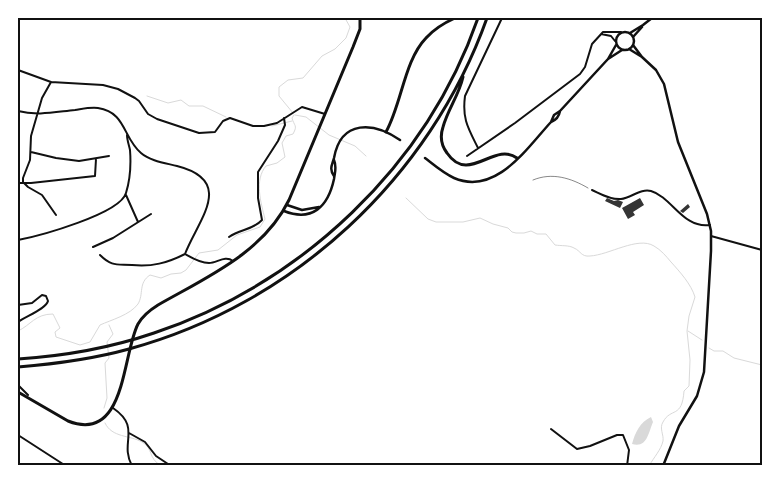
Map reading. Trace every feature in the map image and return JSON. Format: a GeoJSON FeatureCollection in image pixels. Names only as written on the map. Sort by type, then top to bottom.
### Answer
{"type":"FeatureCollection","features":[{"type":"Feature","properties":{"kind":"main road"},"geometry":{"type":"LineString","coordinates":[[18,392],[72,423],[86,425],[101,420],[113,408],[118,397],[135,331],[145,314],[233,262],[266,235],[284,211],[358,36],[360,18]]}},
{"type":"Feature","properties":{"kind":"main road"},"geometry":{"type":"LineString","coordinates":[[386,132],[395,114],[416,50],[427,37],[454,18]]}},
{"type":"Feature","properties":{"kind":"main road"},"geometry":{"type":"LineString","coordinates":[[18,359],[62,355],[100,348],[160,331],[209,311],[260,284],[302,256],[353,212],[395,165],[427,122],[456,70],[478,18]]}},
{"type":"Feature","properties":{"kind":"main road"},"geometry":{"type":"LineString","coordinates":[[18,367],[82,360],[163,339],[211,319],[255,297],[293,272],[337,238],[372,204],[412,156],[438,118],[464,70],[486,18]]}},
{"type":"Feature","properties":{"kind":"main road"},"geometry":{"type":"LineString","coordinates":[[464,70],[460,88],[442,128],[442,140],[445,150],[454,160],[468,165],[479,163],[500,154],[510,154],[517,158]]}},
{"type":"Feature","properties":{"kind":"street"},"geometry":{"type":"LineString","coordinates":[[478,148],[466,122],[465,96],[502,18]]}},
{"type":"Feature","properties":{"kind":"street"},"geometry":{"type":"LineString","coordinates":[[633,37],[652,18]]}},
{"type":"Feature","properties":{"kind":"street"},"geometry":{"type":"LineString","coordinates":[[467,156],[580,74],[585,67],[592,44],[602,34],[605,32],[630,33],[643,26]]}},
{"type":"Feature","properties":{"kind":"street"},"geometry":{"type":"LineString","coordinates":[[615,41],[616,36],[621,32]]}},
{"type":"Feature","properties":{"kind":"street"},"geometry":{"type":"LineString","coordinates":[[630,33],[633,37],[633,45],[642,57],[656,70],[664,84],[678,142],[710,225],[711,236],[704,372],[696,396],[679,426],[663,466]]}},
{"type":"Feature","properties":{"kind":"street"},"geometry":{"type":"LineString","coordinates":[[602,34],[611,36],[616,45],[622,50]]}},
{"type":"Feature","properties":{"kind":"street"},"geometry":{"type":"LineString","coordinates":[[425,158],[454,178],[474,182],[485,181],[497,176],[551,122],[554,115],[560,112],[608,59],[616,45]]}},
{"type":"Feature","properties":{"kind":"street"},"geometry":{"type":"LineString","coordinates":[[608,59],[622,50],[629,49],[633,45]]}},
{"type":"Feature","properties":{"kind":"street"},"geometry":{"type":"LineString","coordinates":[[629,49],[642,57]]}},
{"type":"Feature","properties":{"kind":"street"},"geometry":{"type":"LineString","coordinates":[[18,70],[51,82],[112,87],[139,101],[151,116],[199,133],[216,132],[226,119],[233,118],[258,127],[285,121]]}},
{"type":"Feature","properties":{"kind":"street"},"geometry":{"type":"LineString","coordinates":[[23,182],[29,165],[31,136],[42,98],[51,82]]}},
{"type":"Feature","properties":{"kind":"street"},"geometry":{"type":"LineString","coordinates":[[229,236],[252,228],[262,220],[258,198],[258,172],[275,148],[285,121],[292,112],[302,107],[325,114]]}},
{"type":"Feature","properties":{"kind":"street"},"geometry":{"type":"LineString","coordinates":[[18,111],[38,114],[98,108],[121,120],[127,135],[136,148],[144,155],[154,160],[191,170],[205,182],[208,198],[207,209],[185,254],[158,265],[141,266],[112,264],[100,255]]}},
{"type":"Feature","properties":{"kind":"street"},"geometry":{"type":"LineString","coordinates":[[284,211],[302,216],[314,213],[330,195],[334,176],[331,168],[335,149],[339,141],[350,131],[360,127],[375,128],[400,140]]}},
{"type":"Feature","properties":{"kind":"street"},"geometry":{"type":"LineString","coordinates":[[127,135],[130,160],[126,194],[138,222]]}},
{"type":"Feature","properties":{"kind":"street"},"geometry":{"type":"LineString","coordinates":[[31,152],[65,160],[79,161],[109,156]]}},
{"type":"Feature","properties":{"kind":"street"},"geometry":{"type":"LineString","coordinates":[[18,183],[31,184],[95,176],[96,159]]}},
{"type":"Feature","properties":{"kind":"street"},"geometry":{"type":"LineString","coordinates":[[23,182],[42,195],[56,215]]}},
{"type":"Feature","properties":{"kind":"street"},"geometry":{"type":"LineString","coordinates":[[592,190],[616,199],[650,190],[659,195],[678,213],[689,220],[700,225],[710,225]]}},
{"type":"Feature","properties":{"kind":"street"},"geometry":{"type":"LineString","coordinates":[[18,240],[96,216],[113,207],[126,194]]}},
{"type":"Feature","properties":{"kind":"street"},"geometry":{"type":"LineString","coordinates":[[287,205],[302,210],[320,207]]}},
{"type":"Feature","properties":{"kind":"street"},"geometry":{"type":"LineString","coordinates":[[93,247],[113,238],[151,214]]}},
{"type":"Feature","properties":{"kind":"street"},"geometry":{"type":"LineString","coordinates":[[711,236],[762,250]]}},
{"type":"Feature","properties":{"kind":"street"},"geometry":{"type":"LineString","coordinates":[[185,254],[207,263],[226,258],[232,259],[233,262]]}},
{"type":"Feature","properties":{"kind":"street"},"geometry":{"type":"LineString","coordinates":[[18,305],[32,303],[42,295],[46,296],[48,301],[44,308],[35,311],[18,322]]}},
{"type":"Feature","properties":{"kind":"street"},"geometry":{"type":"LineString","coordinates":[[18,385],[28,395]]}},
{"type":"Feature","properties":{"kind":"street"},"geometry":{"type":"LineString","coordinates":[[113,408],[128,424],[128,454],[132,466]]}},
{"type":"Feature","properties":{"kind":"street"},"geometry":{"type":"LineString","coordinates":[[551,429],[572,446],[579,449],[617,435],[623,435],[630,450],[627,466]]}},
{"type":"Feature","properties":{"kind":"street"},"geometry":{"type":"LineString","coordinates":[[129,434],[145,442],[156,456],[171,466]]}},
{"type":"Feature","properties":{"kind":"street"},"geometry":{"type":"LineString","coordinates":[[18,435],[66,466]]}},
{"type":"Feature","properties":{"kind":"path"},"geometry":{"type":"LineString","coordinates":[[533,180],[546,176],[559,176],[582,184],[592,190]]}},
{"type":"Feature","properties":{"kind":"shaded area"},"geometry":{"type":"Polygon","coordinates":[[[651,417],[653,422],[644,442],[637,445],[632,444],[638,428],[651,417]]]}},
{"type":"Feature","properties":{"kind":"building"},"geometry":{"type":"Polygon","coordinates":[[[607,198],[623,202],[620,208],[605,201],[607,198]]]}},
{"type":"Feature","properties":{"kind":"building"},"geometry":{"type":"Polygon","coordinates":[[[640,198],[644,205],[633,212],[635,215],[628,219],[622,208],[640,198]]]}},
{"type":"Feature","properties":{"kind":"building"},"geometry":{"type":"Polygon","coordinates":[[[688,204],[690,207],[683,213],[680,211],[688,204]]]}},
{"type":"Feature","properties":{"kind":"waterway"},"geometry":{"type":"LineString","coordinates":[[293,113],[279,96],[279,87],[288,80],[303,78],[322,56],[335,49],[346,38],[350,27],[345,18]]}},
{"type":"Feature","properties":{"kind":"waterway"},"geometry":{"type":"LineString","coordinates":[[147,96],[168,103],[181,100],[189,106],[203,106],[226,117]]}},
{"type":"Feature","properties":{"kind":"waterway"},"geometry":{"type":"LineString","coordinates":[[18,331],[37,318],[53,314],[60,328],[55,332],[56,337],[80,345],[90,342],[100,325],[135,308],[140,300],[144,282],[150,275],[161,278],[181,273],[186,270],[199,253],[218,250],[237,235],[260,227],[265,219],[259,185],[260,178],[266,166],[277,163],[285,157],[282,143],[286,136],[293,134],[295,127],[292,118],[294,115]]}},
{"type":"Feature","properties":{"kind":"waterway"},"geometry":{"type":"LineString","coordinates":[[295,115],[306,117],[329,135],[355,146],[366,156]]}},
{"type":"Feature","properties":{"kind":"waterway"},"geometry":{"type":"LineString","coordinates":[[272,126],[292,121]]}},
{"type":"Feature","properties":{"kind":"waterway"},"geometry":{"type":"LineString","coordinates":[[406,198],[428,219],[436,222],[463,222],[480,218],[508,228],[516,233],[531,231],[537,234],[546,234],[555,245],[572,247],[585,256],[598,255],[640,243],[654,246],[665,255],[685,278],[695,297],[687,331],[690,360],[689,386],[684,391],[679,409],[669,415],[663,422],[661,427],[662,444],[649,466]]}},
{"type":"Feature","properties":{"kind":"waterway"},"geometry":{"type":"LineString","coordinates":[[104,408],[107,398],[105,363],[109,358],[107,342],[113,334],[109,325]]}},
{"type":"Feature","properties":{"kind":"waterway"},"geometry":{"type":"LineString","coordinates":[[688,331],[702,340]]}},
{"type":"Feature","properties":{"kind":"waterway"},"geometry":{"type":"LineString","coordinates":[[709,348],[714,351],[723,351],[734,358],[762,365]]}},
{"type":"Feature","properties":{"kind":"waterway"},"geometry":{"type":"LineString","coordinates":[[105,423],[108,428],[117,434],[146,445],[154,459],[161,466]]}}]}
